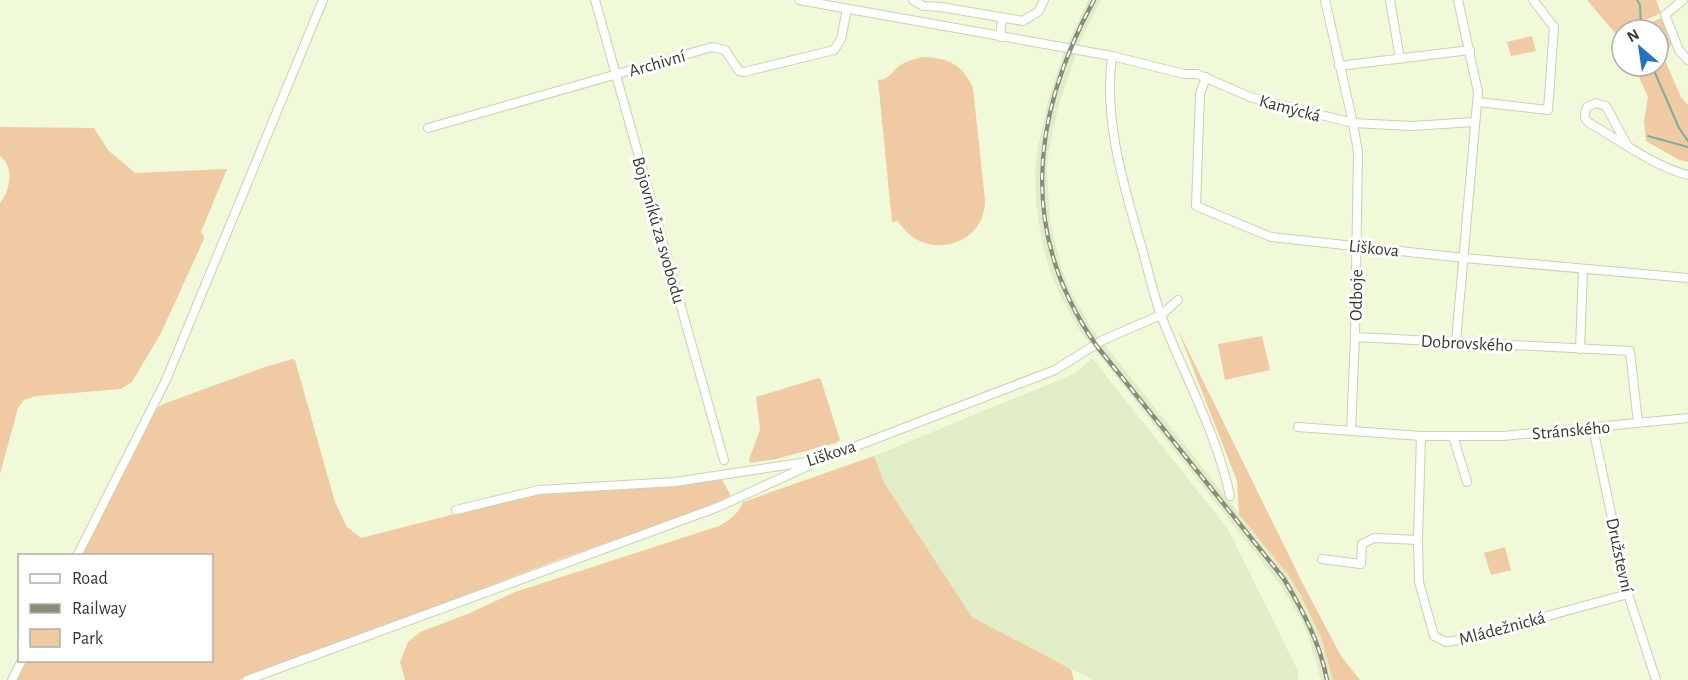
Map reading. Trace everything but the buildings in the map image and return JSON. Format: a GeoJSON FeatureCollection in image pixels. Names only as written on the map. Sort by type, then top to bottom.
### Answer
{"type":"FeatureCollection","features":[{"type":"Feature","properties":{"kind":"street"},"geometry":{"type":"LineString","coordinates":[[78,554],[166,380],[322,0]]}},
{"type":"Feature","properties":{"kind":"street","name":"Bojovníků za svobodu"},"geometry":{"type":"LineString","coordinates":[[595,0],[724,460]]}},
{"type":"Feature","properties":{"kind":"street","name":"Kamýcká"},"geometry":{"type":"LineString","coordinates":[[800,0],[1112,56],[1184,74],[1206,76],[1250,97],[1353,123],[1412,126],[1474,122]]}},
{"type":"Feature","properties":{"kind":"street"},"geometry":{"type":"LineString","coordinates":[[913,0],[923,6],[1023,21],[1039,11],[1044,0]]}},
{"type":"Feature","properties":{"kind":"street","name":"Odboje"},"geometry":{"type":"LineString","coordinates":[[1325,0],[1358,152],[1351,431]]}},
{"type":"Feature","properties":{"kind":"street"},"geometry":{"type":"LineString","coordinates":[[1390,0],[1400,59]]}},
{"type":"Feature","properties":{"kind":"street"},"geometry":{"type":"LineString","coordinates":[[1456,342],[1474,122],[1478,102],[1477,83],[1458,0]]}},
{"type":"Feature","properties":{"kind":"street"},"geometry":{"type":"LineString","coordinates":[[1478,102],[1548,110],[1554,27],[1533,0]]}},
{"type":"Feature","properties":{"kind":"street"},"geometry":{"type":"LineString","coordinates":[[1683,0],[1665,15],[1679,50],[1688,60]]}},
{"type":"Feature","properties":{"kind":"street","name":"Archivní"},"geometry":{"type":"LineString","coordinates":[[428,129],[712,47],[728,53],[739,71],[744,72],[834,50],[841,39],[847,9]]}},
{"type":"Feature","properties":{"kind":"street"},"geometry":{"type":"LineString","coordinates":[[1000,37],[1002,17]]}},
{"type":"Feature","properties":{"kind":"street"},"geometry":{"type":"LineString","coordinates":[[1340,66],[1470,50]]}},
{"type":"Feature","properties":{"kind":"street"},"geometry":{"type":"LineString","coordinates":[[1112,56],[1109,91],[1115,142],[1135,226],[1161,315],[1218,451],[1230,496]]}},
{"type":"Feature","properties":{"kind":"street","name":"Liškova"},"geometry":{"type":"LineString","coordinates":[[1206,76],[1200,94],[1196,206],[1271,237],[1464,258],[1688,278]]}},
{"type":"Feature","properties":{"kind":"street"},"geometry":{"type":"LineString","coordinates":[[1627,145],[1606,106],[1596,103],[1587,107],[1584,116],[1586,121],[1673,172],[1688,175]]}},
{"type":"Feature","properties":{"kind":"street"},"geometry":{"type":"LineString","coordinates":[[1580,349],[1583,268]]}},
{"type":"Feature","properties":{"kind":"street","name":"Liškova"},"geometry":{"type":"LineString","coordinates":[[456,510],[539,490],[675,482],[819,460],[1055,370],[1103,340],[1161,315],[1178,300]]}},
{"type":"Feature","properties":{"kind":"street","name":"Dobrovského"},"geometry":{"type":"LineString","coordinates":[[1355,337],[1630,351],[1638,423]]}},
{"type":"Feature","properties":{"kind":"street","name":"Stránského"},"geometry":{"type":"LineString","coordinates":[[1298,427],[1421,436],[1503,436],[1688,418]]}},
{"type":"Feature","properties":{"kind":"street","name":"Družstevní"},"geometry":{"type":"LineString","coordinates":[[1593,428],[1628,594],[1656,680]]}},
{"type":"Feature","properties":{"kind":"street","name":"Mládežnická"},"geometry":{"type":"LineString","coordinates":[[1421,436],[1419,582],[1434,636],[1446,642],[1460,640],[1628,594]]}},
{"type":"Feature","properties":{"kind":"street"},"geometry":{"type":"LineString","coordinates":[[1453,436],[1467,482]]}},
{"type":"Feature","properties":{"kind":"street"},"geometry":{"type":"LineString","coordinates":[[247,680],[718,507],[819,460]]}},
{"type":"Feature","properties":{"kind":"street"},"geometry":{"type":"LineString","coordinates":[[1322,559],[1362,564],[1362,544],[1374,538],[1418,540]]}},
{"type":"Feature","properties":{"kind":"street"},"geometry":{"type":"LineString","coordinates":[[12,680],[21,662]]}},
{"type":"Feature","properties":{"kind":"shaded area"},"geometry":{"type":"Polygon","coordinates":[[[1088,0],[1101,0],[1081,40],[1059,104],[1049,149],[1047,171],[1050,221],[1061,267],[1069,288],[1089,325],[1289,576],[1321,637],[1333,680],[1321,680],[1302,621],[1279,583],[1080,331],[1050,271],[1042,242],[1036,204],[1035,170],[1038,147],[1048,101],[1063,54],[1088,0]]]}},
{"type":"Feature","properties":{"kind":"shaded area"},"geometry":{"type":"Polygon","coordinates":[[[1092,358],[1228,529],[1298,671],[1298,680],[1093,680],[972,617],[885,484],[874,456],[1076,373],[1092,358]]]}},
{"type":"Feature","properties":{"kind":"green space"},"geometry":{"type":"Polygon","coordinates":[[[1587,0],[1656,0],[1661,13],[1650,18],[1610,18],[1610,27],[1587,0]]]}},
{"type":"Feature","properties":{"kind":"green space"},"geometry":{"type":"Polygon","coordinates":[[[1532,36],[1536,51],[1511,56],[1507,42],[1532,36]]]}},
{"type":"Feature","properties":{"kind":"green space"},"geometry":{"type":"Polygon","coordinates":[[[923,57],[954,64],[964,73],[973,88],[985,200],[983,216],[975,229],[965,238],[951,244],[937,245],[922,242],[909,234],[898,221],[892,222],[878,80],[887,77],[899,66],[923,57]]]}},
{"type":"Feature","properties":{"kind":"green space"},"geometry":{"type":"Polygon","coordinates":[[[1670,72],[1681,97],[1688,105],[1688,162],[1679,160],[1646,141],[1644,121],[1648,97],[1639,78],[1670,78],[1670,72]]]}},
{"type":"Feature","properties":{"kind":"green space"},"geometry":{"type":"Polygon","coordinates":[[[0,127],[94,128],[108,150],[135,173],[227,169],[201,232],[204,239],[161,333],[132,382],[121,389],[36,396],[24,400],[18,408],[0,474],[0,203],[8,186],[9,173],[8,166],[0,156],[0,127]]]}},
{"type":"Feature","properties":{"kind":"green space"},"geometry":{"type":"Polygon","coordinates":[[[1178,330],[1304,586],[1341,656],[1360,680],[1333,680],[1321,637],[1301,596],[1289,576],[1239,514],[1237,481],[1178,330]]]}},
{"type":"Feature","properties":{"kind":"green space"},"geometry":{"type":"Polygon","coordinates":[[[1262,336],[1270,370],[1225,380],[1218,344],[1262,336]]]}},
{"type":"Feature","properties":{"kind":"green space"},"geometry":{"type":"Polygon","coordinates":[[[295,360],[335,502],[347,527],[361,538],[537,493],[721,478],[731,496],[716,505],[560,559],[239,680],[16,680],[26,662],[213,662],[213,554],[82,554],[153,411],[163,404],[265,367],[295,360]]]}},
{"type":"Feature","properties":{"kind":"green space"},"geometry":{"type":"Polygon","coordinates":[[[819,378],[840,440],[776,459],[750,463],[749,459],[760,430],[756,397],[819,378]]]}},
{"type":"Feature","properties":{"kind":"green space"},"geometry":{"type":"Polygon","coordinates":[[[874,456],[885,484],[972,617],[1071,669],[1074,680],[405,680],[400,662],[408,642],[420,632],[470,613],[515,592],[719,526],[739,510],[743,502],[874,456]]]}},
{"type":"Feature","properties":{"kind":"green space"},"geometry":{"type":"Polygon","coordinates":[[[1505,547],[1511,570],[1491,575],[1484,553],[1505,547]]]}},
{"type":"Feature","properties":{"kind":"waterway"},"geometry":{"type":"LineString","coordinates":[[1637,0],[1640,5],[1641,18]]}},
{"type":"Feature","properties":{"kind":"waterway"},"geometry":{"type":"LineString","coordinates":[[1657,78],[1679,128],[1688,141]]}},
{"type":"Feature","properties":{"kind":"waterway"},"geometry":{"type":"LineString","coordinates":[[1648,136],[1688,147]]}},
{"type":"Feature","properties":{"kind":"railway"},"geometry":{"type":"LineString","coordinates":[[1094,0],[1073,44],[1057,87],[1046,131],[1042,174],[1044,217],[1054,260],[1071,303],[1096,345],[1284,579],[1310,628],[1327,680]]}}]}
